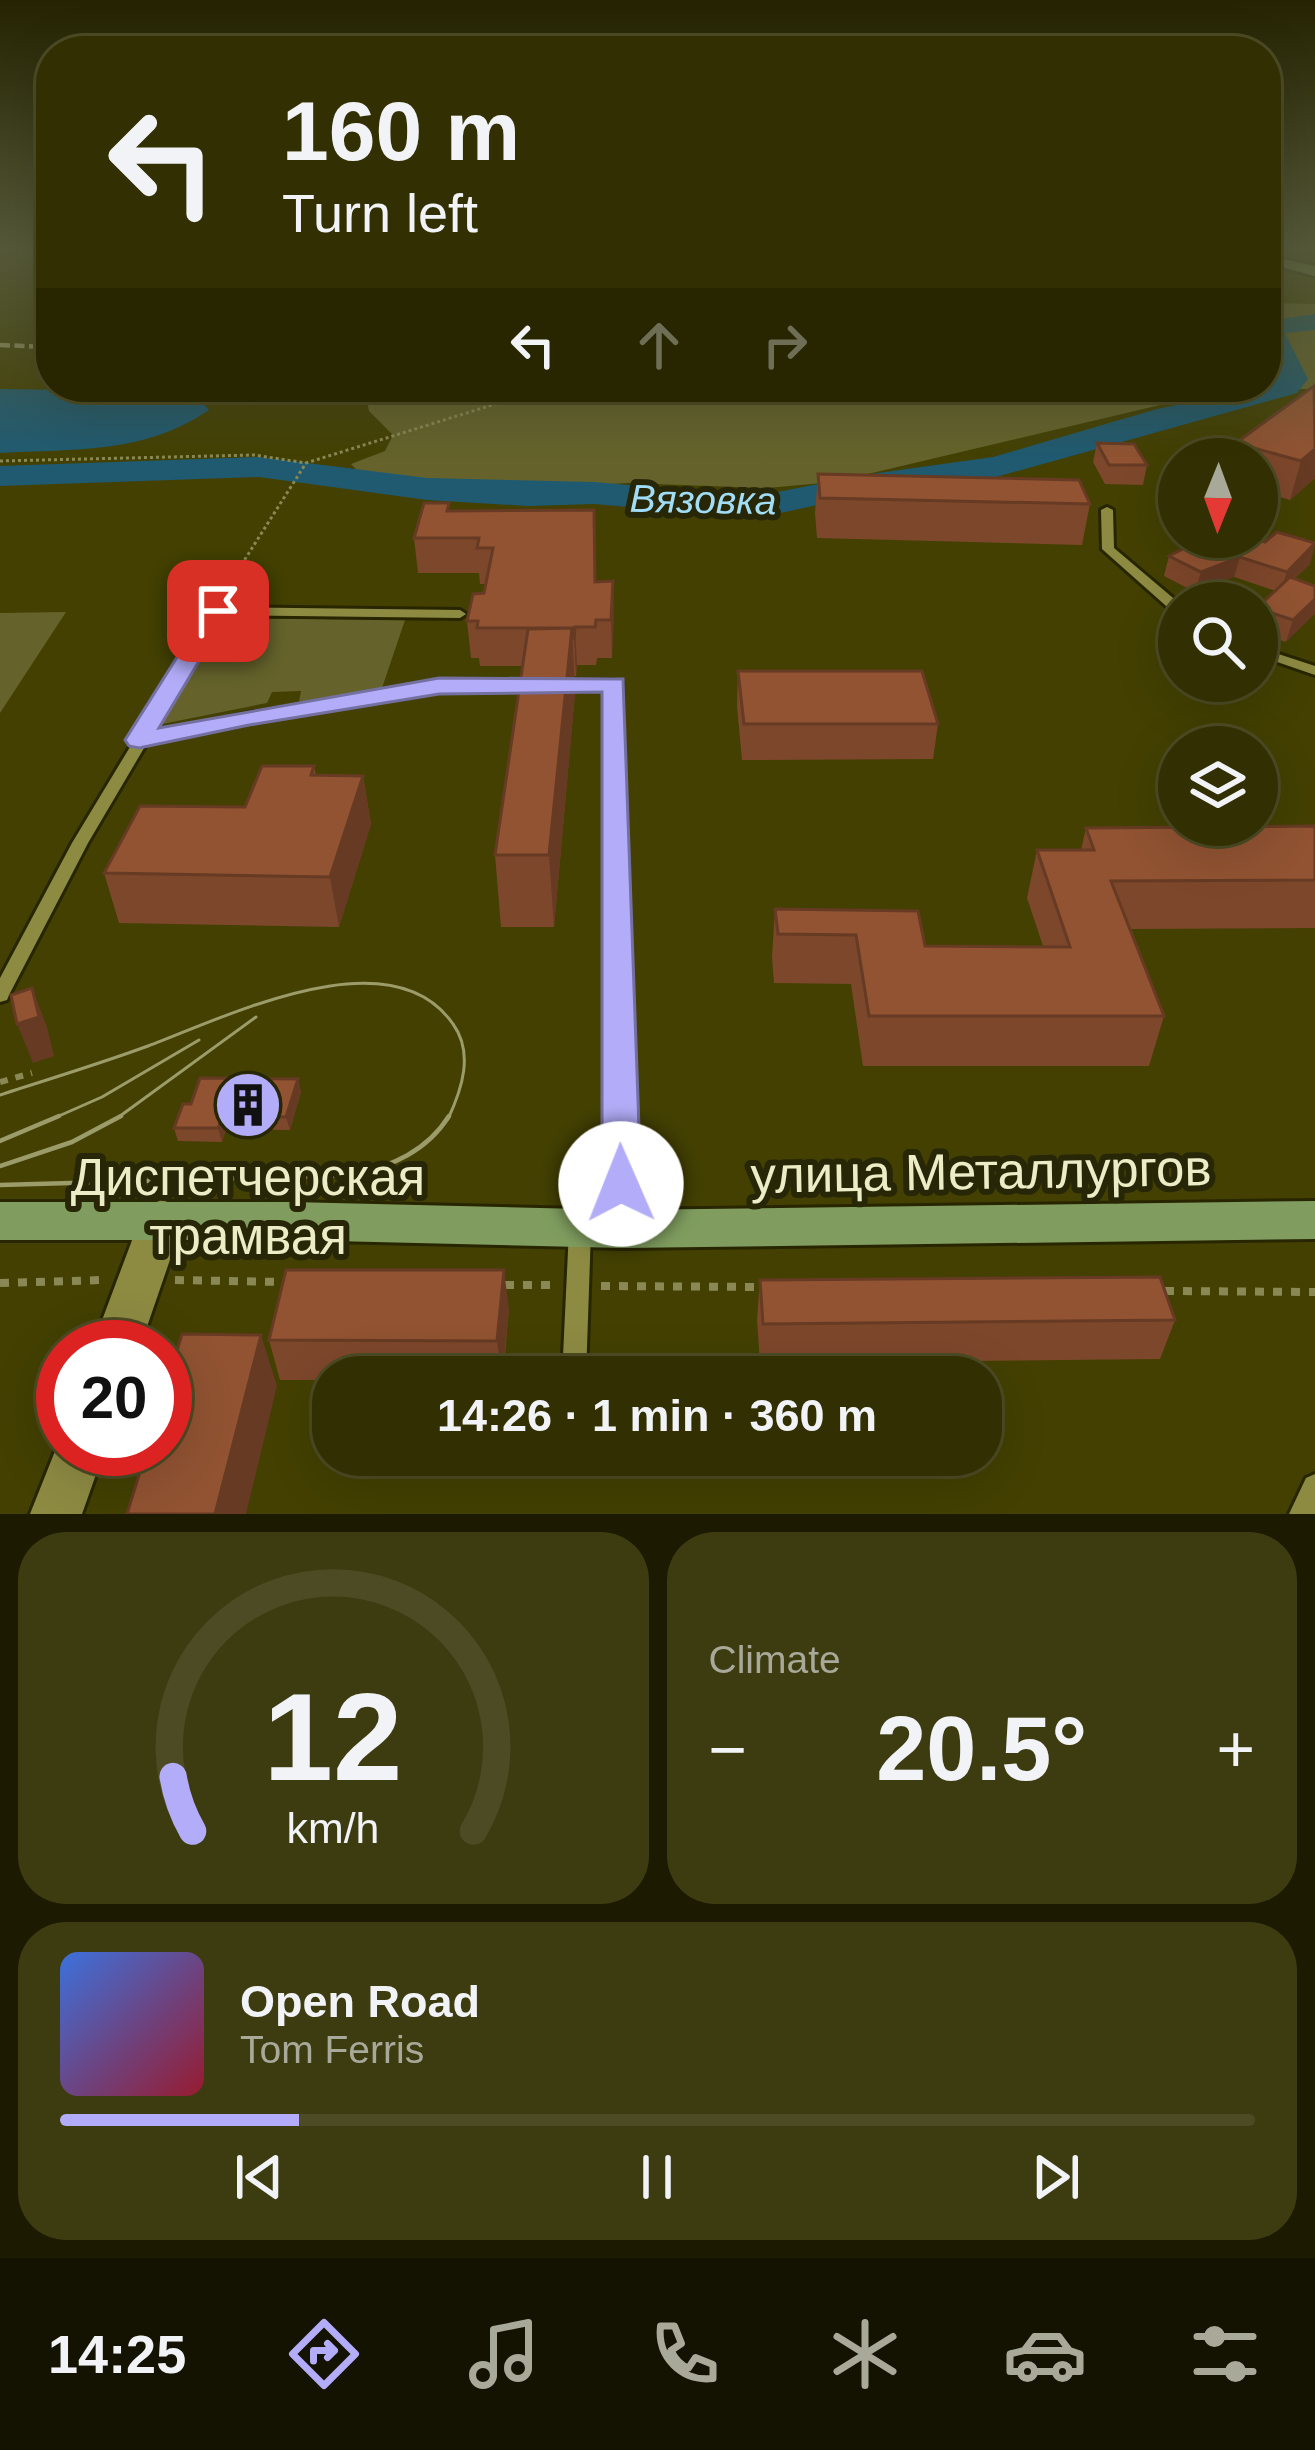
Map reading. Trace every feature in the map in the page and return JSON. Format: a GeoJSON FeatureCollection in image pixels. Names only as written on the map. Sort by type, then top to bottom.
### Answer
{"type":"FeatureCollection","features":[{"type":"Feature","properties":{"kind":"main road","name":"улица Металлургов"},"geometry":{"type":"LineString","coordinates":[[0,1221],[601,1228],[1315,1220]]}},
{"type":"Feature","properties":{"kind":"street"},"geometry":{"type":"LineString","coordinates":[[126,1320],[162,1220]]}},
{"type":"Feature","properties":{"kind":"street"},"geometry":{"type":"LineString","coordinates":[[56,1514],[70,1476]]}},
{"type":"Feature","properties":{"kind":"lane"},"geometry":{"type":"LineString","coordinates":[[1107,510],[1108,549],[1158,592]]}},
{"type":"Feature","properties":{"kind":"lane"},"geometry":{"type":"LineString","coordinates":[[0,995],[139,740],[218,611],[460,614]]}},
{"type":"Feature","properties":{"kind":"lane"},"geometry":{"type":"LineString","coordinates":[[1278,658],[1315,671]]}},
{"type":"Feature","properties":{"kind":"lane"},"geometry":{"type":"LineString","coordinates":[[139,740],[439,686],[614,684],[601,1228],[578,1286],[575,1356]]}},
{"type":"Feature","properties":{"kind":"lane"},"geometry":{"type":"LineString","coordinates":[[1302,1514],[1315,1487]]}},
{"type":"Feature","properties":{"kind":"path"},"geometry":{"type":"LineString","coordinates":[[218,611],[291,475],[306,463],[502,402]]}},
{"type":"Feature","properties":{"kind":"path"},"geometry":{"type":"LineString","coordinates":[[0,460],[254,454],[306,463]]}},
{"type":"Feature","properties":{"kind":"path"},"geometry":{"type":"LineString","coordinates":[[0,1082],[32,1073]]}},
{"type":"Feature","properties":{"kind":"path"},"geometry":{"type":"LineString","coordinates":[[0,1283],[301,1282]]}},
{"type":"Feature","properties":{"kind":"path"},"geometry":{"type":"LineString","coordinates":[[485,1285],[768,1287]]}},
{"type":"Feature","properties":{"kind":"path"},"geometry":{"type":"LineString","coordinates":[[1148,1290],[1315,1292]]}},
{"type":"Feature","properties":{"kind":"shaded area"},"geometry":{"type":"Polygon","coordinates":[[[1281,319],[1315,319],[1315,389],[1281,389],[1281,319]]]}},
{"type":"Feature","properties":{"kind":"shaded area"},"geometry":{"type":"Polygon","coordinates":[[[367,402],[1173,402],[834,482],[767,488],[627,483],[490,491],[361,474],[351,464],[385,451],[393,435],[369,411],[367,402]]]}},
{"type":"Feature","properties":{"kind":"shaded area"},"geometry":{"type":"Polygon","coordinates":[[[66,612],[0,713],[0,613],[66,612]]]}},
{"type":"Feature","properties":{"kind":"shaded area"},"geometry":{"type":"Polygon","coordinates":[[[222,618],[405,620],[382,688],[299,702],[301,691],[272,692],[267,703],[157,725],[222,618]]]}},
{"type":"Feature","properties":{"kind":"water"},"geometry":{"type":"Polygon","coordinates":[[[0,389],[36,389],[36,402],[202,402],[209,410],[160,435],[134,442],[0,453],[0,389]]]}},
{"type":"Feature","properties":{"kind":"building"},"geometry":{"type":"Polygon","coordinates":[[[1314,386],[1315,449],[1301,461],[1278,455],[1278,438],[1243,438],[1314,386]]]}},
{"type":"Feature","properties":{"kind":"building"},"geometry":{"type":"Polygon","coordinates":[[[1097,443],[1134,444],[1147,465],[1109,465],[1097,443]]]}},
{"type":"Feature","properties":{"kind":"building"},"geometry":{"type":"Polygon","coordinates":[[[818,474],[1079,480],[1090,504],[820,498],[818,474]]]}},
{"type":"Feature","properties":{"kind":"building"},"geometry":{"type":"Polygon","coordinates":[[[424,503],[449,503],[447,511],[594,510],[595,582],[613,581],[611,620],[596,620],[595,627],[575,627],[574,638],[572,628],[477,628],[478,621],[467,621],[473,594],[484,593],[493,548],[477,548],[479,538],[414,538],[424,503]]]}},
{"type":"Feature","properties":{"kind":"building"},"geometry":{"type":"Polygon","coordinates":[[[1278,532],[1315,543],[1287,572],[1243,558],[1278,558],[1278,532]]]}},
{"type":"Feature","properties":{"kind":"building"},"geometry":{"type":"Polygon","coordinates":[[[1173,558],[1237,558],[1201,572],[1173,558]]]}},
{"type":"Feature","properties":{"kind":"building"},"geometry":{"type":"Polygon","coordinates":[[[1290,577],[1315,586],[1315,599],[1293,620],[1278,615],[1278,588],[1290,577]]]}},
{"type":"Feature","properties":{"kind":"building"},"geometry":{"type":"Polygon","coordinates":[[[572,628],[549,855],[495,855],[528,629],[572,628]]]}},
{"type":"Feature","properties":{"kind":"building"},"geometry":{"type":"Polygon","coordinates":[[[738,671],[922,671],[938,724],[744,724],[738,671]]]}},
{"type":"Feature","properties":{"kind":"building"},"geometry":{"type":"Polygon","coordinates":[[[262,766],[314,766],[311,775],[363,776],[330,877],[104,873],[140,806],[245,807],[262,766]]]}},
{"type":"Feature","properties":{"kind":"building"},"geometry":{"type":"Polygon","coordinates":[[[1278,826],[1315,826],[1315,880],[1111,881],[1164,1016],[869,1016],[856,935],[778,934],[775,909],[918,911],[925,946],[1070,947],[1037,850],[1094,850],[1086,828],[1158,827],[1158,846],[1278,846],[1278,826]]]}},
{"type":"Feature","properties":{"kind":"building"},"geometry":{"type":"Polygon","coordinates":[[[32,988],[39,1017],[17,1024],[11,995],[32,988]]]}},
{"type":"Feature","properties":{"kind":"building","name":"Диспетчерская трамвая"},"geometry":{"type":"Polygon","coordinates":[[[200,1078],[298,1079],[286,1117],[223,1116],[218,1128],[174,1128],[183,1104],[191,1104],[200,1078]]]}},
{"type":"Feature","properties":{"kind":"building"},"geometry":{"type":"Polygon","coordinates":[[[286,1270],[504,1270],[497,1341],[269,1340],[286,1270]]]}},
{"type":"Feature","properties":{"kind":"building"},"geometry":{"type":"Polygon","coordinates":[[[1160,1277],[1175,1320],[763,1324],[760,1280],[1160,1277]]]}},
{"type":"Feature","properties":{"kind":"building"},"geometry":{"type":"Polygon","coordinates":[[[192,1334],[261,1335],[215,1514],[127,1514],[139,1476],[192,1476],[192,1334]]]}},
{"type":"Feature","properties":{"kind":"waterway","name":"Вязовка"},"geometry":{"type":"LineString","coordinates":[[1281,325],[1315,322]]}},
{"type":"Feature","properties":{"kind":"waterway","name":"Вязовка"},"geometry":{"type":"LineString","coordinates":[[1281,354],[1293,379],[1281,388]]}},
{"type":"Feature","properties":{"kind":"waterway","name":"Вязовка"},"geometry":{"type":"LineString","coordinates":[[0,476],[259,467],[427,489],[594,493],[757,507],[864,485],[996,467],[1225,402]]}},
{"type":"Feature","properties":{"kind":"tram line"},"geometry":{"type":"LineString","coordinates":[[0,1095],[306,990],[390,985],[425,998],[459,1035],[464,1071],[448,1119]]}},
{"type":"Feature","properties":{"kind":"tram line"},"geometry":{"type":"LineString","coordinates":[[118,1118],[256,1017]]}},
{"type":"Feature","properties":{"kind":"tram line"},"geometry":{"type":"LineString","coordinates":[[54,1118],[102,1097],[199,1040]]}},
{"type":"Feature","properties":{"kind":"tram line"},"geometry":{"type":"LineString","coordinates":[[54,1118],[59,1116]]}},
{"type":"Feature","properties":{"kind":"tram line"},"geometry":{"type":"LineString","coordinates":[[0,1185],[353,1175],[407,1155],[430,1139],[449,1116]]}},
{"type":"Feature","properties":{"kind":"tram line"},"geometry":{"type":"LineString","coordinates":[[0,1141],[54,1118]]}},
{"type":"Feature","properties":{"kind":"tram line"},"geometry":{"type":"LineString","coordinates":[[0,1166],[72,1142],[118,1118]]}},
{"type":"Feature","properties":{"kind":"railway"},"geometry":{"type":"LineString","coordinates":[[0,345],[36,346]]}},
{"type":"Feature","properties":{"kind":"place","name":"Диспетчерская трамвая"},"geometry":{"type":"Point","coordinates":[248,1105]}},
{"type":"Feature","properties":{"kind":"route"},"geometry":{"type":"LineString","coordinates":[[218,611],[139,740],[439,686],[614,684],[621,1184]]}}]}
